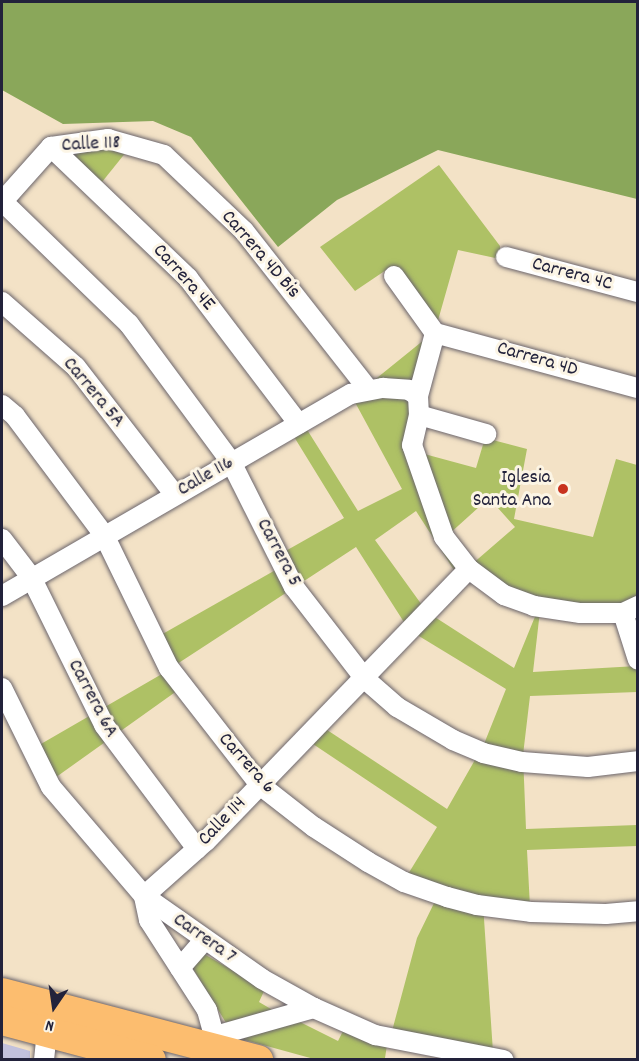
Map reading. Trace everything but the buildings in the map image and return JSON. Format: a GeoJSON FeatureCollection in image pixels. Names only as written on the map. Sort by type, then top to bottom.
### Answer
{"type":"FeatureCollection","features":[{"type":"Feature","properties":{"kind":"main road"},"geometry":{"type":"LineString","coordinates":[[2,993],[216,1043],[258,1059]]}},
{"type":"Feature","properties":{"kind":"main road"},"geometry":{"type":"LineString","coordinates":[[2,1020],[45,1046],[151,1059]]}},
{"type":"Feature","properties":{"kind":"street","name":"Calle 118"},"geometry":{"type":"LineString","coordinates":[[2,201],[51,147],[108,140],[132,143]]}},
{"type":"Feature","properties":{"kind":"street","name":"Carrera 4D Bis"},"geometry":{"type":"LineString","coordinates":[[132,143],[164,155],[244,231],[368,389]]}},
{"type":"Feature","properties":{"kind":"street","name":"Carrera 4E"},"geometry":{"type":"LineString","coordinates":[[51,147],[188,278],[299,424]]}},
{"type":"Feature","properties":{"kind":"street","name":"Carrera 5"},"geometry":{"type":"LineString","coordinates":[[2,201],[129,324],[231,462],[294,587],[365,679],[397,707],[453,740],[483,753],[522,762],[588,767],[638,761]]}},
{"type":"Feature","properties":{"kind":"street","name":"Carrera 4C"},"geometry":{"type":"LineString","coordinates":[[506,257],[638,292]]}},
{"type":"Feature","properties":{"kind":"street"},"geometry":{"type":"LineString","coordinates":[[394,276],[435,333],[418,405],[412,445],[426,493],[444,537],[469,569],[504,595],[534,606],[580,613],[630,610],[638,660]]}},
{"type":"Feature","properties":{"kind":"street","name":"Carrera 5A"},"geometry":{"type":"LineString","coordinates":[[2,302],[76,367],[175,495]]}},
{"type":"Feature","properties":{"kind":"street","name":"Carrera 4D"},"geometry":{"type":"LineString","coordinates":[[435,333],[638,388]]}},
{"type":"Feature","properties":{"kind":"street","name":"Calle 116"},"geometry":{"type":"LineString","coordinates":[[2,596],[31,577],[351,394],[368,389],[409,390],[418,405],[486,434]]}},
{"type":"Feature","properties":{"kind":"street","name":"Carrera 6"},"geometry":{"type":"LineString","coordinates":[[2,405],[15,416],[104,536],[170,668],[260,784],[314,827],[404,882],[477,905],[531,912],[606,914],[638,911]]}},
{"type":"Feature","properties":{"kind":"street","name":"Carrera 6A"},"geometry":{"type":"LineString","coordinates":[[2,539],[31,577],[98,716],[197,849]]}},
{"type":"Feature","properties":{"kind":"street","name":"Calle 114"},"geometry":{"type":"LineString","coordinates":[[144,896],[197,849],[365,679],[469,569]]}},
{"type":"Feature","properties":{"kind":"street","name":"Carrera 7"},"geometry":{"type":"LineString","coordinates":[[2,688],[51,787],[144,896],[204,940],[314,1008],[375,1035],[504,1059]]}},
{"type":"Feature","properties":{"kind":"street"},"geometry":{"type":"LineString","coordinates":[[144,896],[149,920],[207,1010],[216,1043],[314,1008]]}},
{"type":"Feature","properties":{"kind":"street"},"geometry":{"type":"LineString","coordinates":[[180,968],[204,940]]}},
{"type":"Feature","properties":{"kind":"shaded area"},"geometry":{"type":"Polygon","coordinates":[[[2,1043],[30,1051],[30,1059],[2,1059],[2,1043]]]}},
{"type":"Feature","properties":{"kind":"green space"},"geometry":{"type":"Polygon","coordinates":[[[2,2],[637,2],[637,199],[438,150],[337,200],[278,247],[191,137],[153,121],[63,124],[2,90],[2,2]]]}},
{"type":"Feature","properties":{"kind":"green space"},"geometry":{"type":"Polygon","coordinates":[[[135,141],[98,187],[61,150],[135,141]]]}},
{"type":"Feature","properties":{"kind":"green space"},"geometry":{"type":"Polygon","coordinates":[[[439,165],[500,246],[500,259],[458,250],[435,331],[392,266],[355,291],[320,247],[439,165]]]}},
{"type":"Feature","properties":{"kind":"green space"},"geometry":{"type":"Polygon","coordinates":[[[435,331],[417,452],[476,468],[485,438],[527,449],[514,519],[593,537],[616,459],[637,465],[637,622],[541,602],[533,672],[637,666],[637,692],[530,696],[523,755],[526,829],[637,825],[637,846],[527,850],[530,907],[483,904],[493,1052],[392,1031],[417,938],[439,893],[405,879],[437,827],[304,738],[318,724],[447,809],[484,744],[506,689],[409,630],[356,547],[174,666],[188,683],[52,780],[34,748],[174,667],[159,636],[286,564],[282,553],[344,518],[288,427],[301,420],[358,511],[402,489],[350,393],[367,386],[435,331]],[[489,498],[448,535],[471,565],[515,527],[489,498]],[[416,511],[375,540],[427,612],[514,668],[541,602],[459,578],[416,511]]]}},
{"type":"Feature","properties":{"kind":"green space"},"geometry":{"type":"Polygon","coordinates":[[[204,954],[265,989],[259,1002],[276,1012],[228,1026],[192,967],[204,954]]]}},
{"type":"Feature","properties":{"kind":"green space"},"geometry":{"type":"Polygon","coordinates":[[[294,1019],[338,1041],[344,1029],[387,1045],[385,1058],[391,1059],[314,1059],[241,1039],[241,1036],[294,1019]]]}},
{"type":"Feature","properties":{"kind":"place","name":"Iglesia Santa Ana"},"geometry":{"type":"Point","coordinates":[563,489]}}]}
